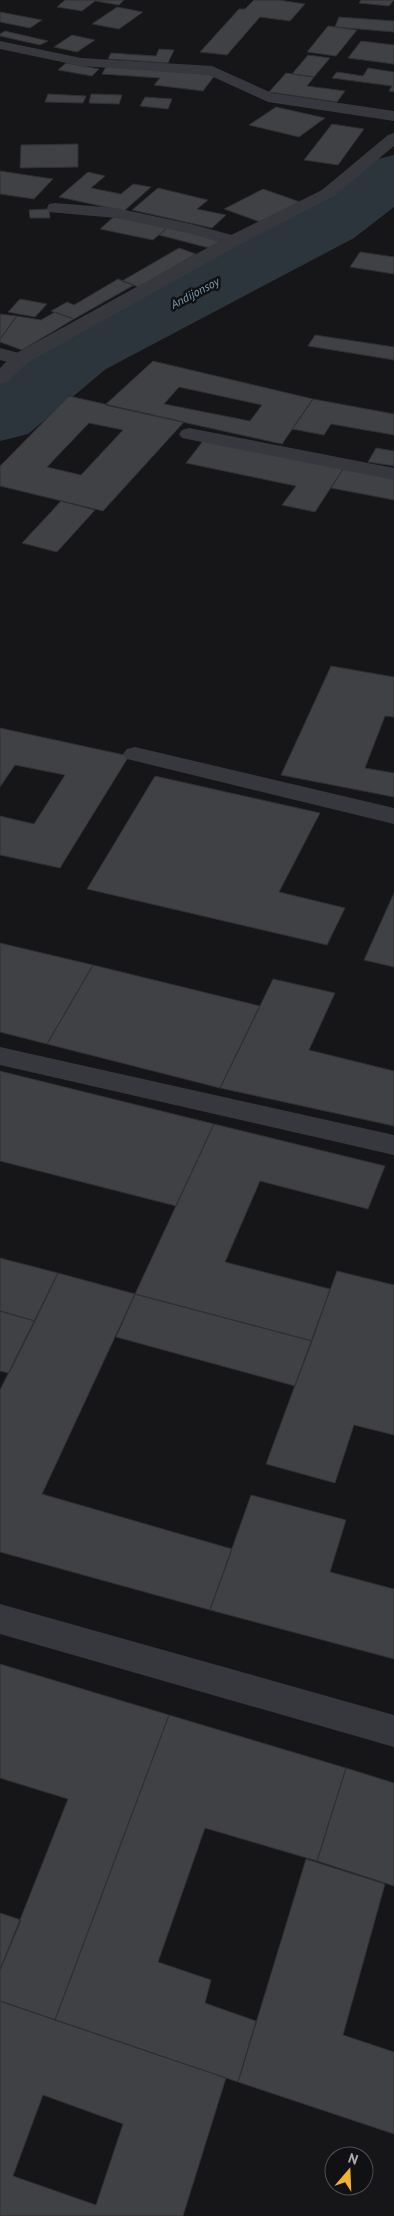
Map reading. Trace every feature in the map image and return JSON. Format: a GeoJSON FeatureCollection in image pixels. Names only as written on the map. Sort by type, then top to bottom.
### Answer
{"type":"FeatureCollection","features":[{"type":"Feature","properties":{"kind":"street"},"geometry":{"type":"LineString","coordinates":[[0,45],[81,62],[212,71],[268,97],[394,116]]}},
{"type":"Feature","properties":{"kind":"street"},"geometry":{"type":"LineString","coordinates":[[0,378],[20,359],[233,241],[328,193],[394,138]]}},
{"type":"Feature","properties":{"kind":"street"},"geometry":{"type":"LineString","coordinates":[[55,208],[116,213],[191,229],[233,241]]}},
{"type":"Feature","properties":{"kind":"street"},"geometry":{"type":"LineString","coordinates":[[0,354],[20,359]]}},
{"type":"Feature","properties":{"kind":"street"},"geometry":{"type":"LineString","coordinates":[[189,434],[394,474]]}},
{"type":"Feature","properties":{"kind":"street"},"geometry":{"type":"LineString","coordinates":[[135,754],[394,816]]}},
{"type":"Feature","properties":{"kind":"street"},"geometry":{"type":"LineString","coordinates":[[0,1056],[394,1145]]}},
{"type":"Feature","properties":{"kind":"street"},"geometry":{"type":"LineString","coordinates":[[0,1619],[394,1731]]}},
{"type":"Feature","properties":{"kind":"building"},"geometry":{"type":"Polygon","coordinates":[[[65,0],[124,0],[119,5],[95,1],[82,11],[57,7],[65,0]]]}},
{"type":"Feature","properties":{"kind":"building"},"geometry":{"type":"Polygon","coordinates":[[[254,0],[279,0],[305,4],[290,21],[260,17],[227,55],[200,52],[239,9],[245,9],[254,0]]]}},
{"type":"Feature","properties":{"kind":"building"},"geometry":{"type":"Polygon","coordinates":[[[361,0],[394,0],[389,6],[359,3],[361,0]]]}},
{"type":"Feature","properties":{"kind":"building"},"geometry":{"type":"Polygon","coordinates":[[[117,7],[143,12],[119,29],[92,24],[117,7]]]}},
{"type":"Feature","properties":{"kind":"building"},"geometry":{"type":"Polygon","coordinates":[[[0,12],[42,20],[30,28],[0,22],[0,12]]]}},
{"type":"Feature","properties":{"kind":"building"},"geometry":{"type":"Polygon","coordinates":[[[339,17],[394,21],[394,32],[335,27],[339,17]]]}},
{"type":"Feature","properties":{"kind":"building"},"geometry":{"type":"Polygon","coordinates":[[[328,26],[357,30],[336,56],[307,52],[328,26]]]}},
{"type":"Feature","properties":{"kind":"building"},"geometry":{"type":"Polygon","coordinates":[[[5,31],[48,41],[40,45],[0,36],[5,31]]]}},
{"type":"Feature","properties":{"kind":"building"},"geometry":{"type":"Polygon","coordinates":[[[72,35],[95,40],[77,52],[54,47],[72,35]]]}},
{"type":"Feature","properties":{"kind":"building"},"geometry":{"type":"Polygon","coordinates":[[[361,41],[394,45],[394,64],[348,58],[361,41]]]}},
{"type":"Feature","properties":{"kind":"building"},"geometry":{"type":"Polygon","coordinates":[[[159,49],[174,50],[168,63],[108,59],[111,53],[156,56],[159,49]]]}},
{"type":"Feature","properties":{"kind":"building"},"geometry":{"type":"Polygon","coordinates":[[[308,55],[330,58],[314,77],[292,74],[308,55]]]}},
{"type":"Feature","properties":{"kind":"building"},"geometry":{"type":"Polygon","coordinates":[[[66,63],[99,69],[92,76],[58,70],[66,63]]]}},
{"type":"Feature","properties":{"kind":"building"},"geometry":{"type":"Polygon","coordinates":[[[107,65],[215,75],[203,91],[154,85],[160,78],[102,74],[107,65]]]}},
{"type":"Feature","properties":{"kind":"building"},"geometry":{"type":"Polygon","coordinates":[[[368,68],[394,72],[394,92],[389,91],[392,86],[332,78],[337,72],[363,76],[368,68]]]}},
{"type":"Feature","properties":{"kind":"building"},"geometry":{"type":"Polygon","coordinates":[[[286,73],[314,77],[307,86],[345,91],[337,102],[269,92],[286,73]]]}},
{"type":"Feature","properties":{"kind":"building"},"geometry":{"type":"Polygon","coordinates":[[[48,94],[86,96],[83,103],[45,102],[48,94]]]}},
{"type":"Feature","properties":{"kind":"building"},"geometry":{"type":"Polygon","coordinates":[[[91,94],[122,95],[119,104],[89,103],[91,94]]]}},
{"type":"Feature","properties":{"kind":"building"},"geometry":{"type":"Polygon","coordinates":[[[145,97],[172,99],[168,109],[140,106],[145,97]]]}},
{"type":"Feature","properties":{"kind":"building"},"geometry":{"type":"Polygon","coordinates":[[[276,107],[325,118],[299,137],[249,125],[276,107]]]}},
{"type":"Feature","properties":{"kind":"building"},"geometry":{"type":"Polygon","coordinates":[[[332,124],[364,129],[338,165],[304,160],[332,124]]]}},
{"type":"Feature","properties":{"kind":"building"},"geometry":{"type":"Polygon","coordinates":[[[78,144],[78,167],[20,168],[21,145],[78,144]]]}},
{"type":"Feature","properties":{"kind":"building"},"geometry":{"type":"Polygon","coordinates":[[[0,171],[53,179],[34,199],[0,194],[0,171]]]}},
{"type":"Feature","properties":{"kind":"building"},"geometry":{"type":"Polygon","coordinates":[[[88,172],[105,176],[91,188],[121,194],[133,184],[151,187],[124,211],[59,197],[88,172]]]}},
{"type":"Feature","properties":{"kind":"building"},"geometry":{"type":"Polygon","coordinates":[[[158,188],[208,200],[197,209],[226,215],[212,228],[132,210],[158,188]]]}},
{"type":"Feature","properties":{"kind":"building"},"geometry":{"type":"Polygon","coordinates":[[[263,189],[303,203],[263,223],[224,209],[263,189]]]}},
{"type":"Feature","properties":{"kind":"building"},"geometry":{"type":"Polygon","coordinates":[[[49,209],[50,218],[30,218],[29,210],[49,209]]]}},
{"type":"Feature","properties":{"kind":"building"},"geometry":{"type":"Polygon","coordinates":[[[116,215],[169,226],[153,240],[100,229],[116,215]]]}},
{"type":"Feature","properties":{"kind":"building"},"geometry":{"type":"Polygon","coordinates":[[[169,226],[225,241],[213,249],[159,235],[169,226]]]}},
{"type":"Feature","properties":{"kind":"building"},"geometry":{"type":"Polygon","coordinates":[[[179,248],[196,254],[139,287],[122,281],[179,248]]]}},
{"type":"Feature","properties":{"kind":"building"},"geometry":{"type":"Polygon","coordinates":[[[360,252],[394,257],[394,274],[350,267],[360,252]]]}},
{"type":"Feature","properties":{"kind":"building"},"geometry":{"type":"Polygon","coordinates":[[[118,279],[134,285],[74,319],[51,311],[67,302],[74,305],[118,279]]]}},
{"type":"Feature","properties":{"kind":"building"},"geometry":{"type":"Polygon","coordinates":[[[20,299],[47,304],[35,317],[8,312],[20,299]]]}},
{"type":"Feature","properties":{"kind":"building"},"geometry":{"type":"Polygon","coordinates":[[[55,312],[74,319],[22,350],[0,342],[0,339],[17,316],[41,320],[55,312]]]}},
{"type":"Feature","properties":{"kind":"building"},"geometry":{"type":"Polygon","coordinates":[[[0,314],[17,316],[0,339],[0,314]]]}},
{"type":"Feature","properties":{"kind":"building"},"geometry":{"type":"Polygon","coordinates":[[[315,335],[394,347],[394,360],[308,346],[315,335]]]}},
{"type":"Feature","properties":{"kind":"building"},"geometry":{"type":"Polygon","coordinates":[[[153,361],[313,399],[282,444],[105,405],[153,361]],[[179,387],[164,404],[250,421],[262,405],[179,387]]]}},
{"type":"Feature","properties":{"kind":"building"},"geometry":{"type":"Polygon","coordinates":[[[69,396],[184,422],[103,511],[0,486],[0,466],[69,396]],[[89,423],[47,467],[81,475],[123,430],[89,423]]]}},
{"type":"Feature","properties":{"kind":"building"},"geometry":{"type":"Polygon","coordinates":[[[313,399],[394,414],[394,435],[331,424],[324,435],[292,429],[313,399]]]}},
{"type":"Feature","properties":{"kind":"building"},"geometry":{"type":"Polygon","coordinates":[[[203,441],[343,469],[315,512],[282,505],[296,486],[186,463],[203,441]]]}},
{"type":"Feature","properties":{"kind":"building"},"geometry":{"type":"Polygon","coordinates":[[[376,448],[394,451],[394,466],[368,462],[376,448]]]}},
{"type":"Feature","properties":{"kind":"building"},"geometry":{"type":"Polygon","coordinates":[[[343,469],[394,478],[394,500],[331,488],[343,469]]]}},
{"type":"Feature","properties":{"kind":"building"},"geometry":{"type":"Polygon","coordinates":[[[61,501],[95,510],[57,552],[22,543],[61,501]]]}},
{"type":"Feature","properties":{"kind":"building"},"geometry":{"type":"Polygon","coordinates":[[[331,666],[394,677],[394,717],[385,716],[365,768],[394,773],[394,797],[281,775],[331,666]]]}},
{"type":"Feature","properties":{"kind":"building"},"geometry":{"type":"Polygon","coordinates":[[[0,728],[129,756],[60,868],[0,855],[0,816],[34,824],[65,775],[15,765],[0,787],[0,728]]]}},
{"type":"Feature","properties":{"kind":"building"},"geometry":{"type":"Polygon","coordinates":[[[155,776],[320,813],[279,892],[345,908],[327,945],[87,889],[155,776]]]}},
{"type":"Feature","properties":{"kind":"building"},"geometry":{"type":"Polygon","coordinates":[[[394,893],[394,967],[364,960],[394,893]]]}},
{"type":"Feature","properties":{"kind":"building"},"geometry":{"type":"Polygon","coordinates":[[[0,943],[93,965],[47,1044],[0,1032],[0,943]]]}},
{"type":"Feature","properties":{"kind":"building"},"geometry":{"type":"Polygon","coordinates":[[[93,965],[260,1006],[220,1088],[47,1044],[93,965]]]}},
{"type":"Feature","properties":{"kind":"building"},"geometry":{"type":"Polygon","coordinates":[[[273,979],[335,993],[309,1050],[394,1071],[394,1126],[220,1088],[273,979]]]}},
{"type":"Feature","properties":{"kind":"building"},"geometry":{"type":"Polygon","coordinates":[[[0,1071],[214,1124],[176,1206],[0,1161],[0,1071]]]}},
{"type":"Feature","properties":{"kind":"building"},"geometry":{"type":"Polygon","coordinates":[[[214,1124],[385,1166],[368,1209],[260,1181],[225,1262],[330,1289],[312,1341],[135,1294],[214,1124]]]}},
{"type":"Feature","properties":{"kind":"building"},"geometry":{"type":"Polygon","coordinates":[[[0,1258],[58,1273],[35,1321],[0,1311],[0,1258]]]}},
{"type":"Feature","properties":{"kind":"building"},"geometry":{"type":"Polygon","coordinates":[[[337,1271],[394,1285],[394,1435],[354,1425],[335,1483],[266,1464],[337,1271]]]}},
{"type":"Feature","properties":{"kind":"building"},"geometry":{"type":"Polygon","coordinates":[[[58,1273],[135,1294],[42,1494],[232,1549],[210,1610],[0,1552],[0,1390],[58,1273]]]}},
{"type":"Feature","properties":{"kind":"building"},"geometry":{"type":"Polygon","coordinates":[[[135,1294],[312,1341],[295,1386],[116,1337],[135,1294]]]}},
{"type":"Feature","properties":{"kind":"building"},"geometry":{"type":"Polygon","coordinates":[[[0,1311],[35,1321],[9,1373],[0,1371],[0,1311]]]}},
{"type":"Feature","properties":{"kind":"building"},"geometry":{"type":"Polygon","coordinates":[[[251,1495],[346,1520],[330,1572],[394,1589],[394,1659],[210,1610],[251,1495]]]}},
{"type":"Feature","properties":{"kind":"building"},"geometry":{"type":"Polygon","coordinates":[[[0,1664],[169,1715],[55,2020],[0,2001],[0,1970],[68,1799],[0,1778],[0,1664]]]}},
{"type":"Feature","properties":{"kind":"building"},"geometry":{"type":"Polygon","coordinates":[[[169,1715],[346,1768],[317,1861],[205,1828],[158,1962],[211,1980],[205,2003],[256,2021],[238,2082],[55,2020],[169,1715]]]}},
{"type":"Feature","properties":{"kind":"building"},"geometry":{"type":"Polygon","coordinates":[[[346,1768],[394,1783],[394,1886],[317,1861],[346,1768]]]}},
{"type":"Feature","properties":{"kind":"building"},"geometry":{"type":"Polygon","coordinates":[[[306,1859],[385,1884],[343,2035],[394,2052],[394,2134],[238,2082],[306,1859]]]}},
{"type":"Feature","properties":{"kind":"building"},"geometry":{"type":"Polygon","coordinates":[[[0,1913],[21,1920],[0,1970],[0,1913]]]}},
{"type":"Feature","properties":{"kind":"building"},"geometry":{"type":"Polygon","coordinates":[[[0,2001],[226,2078],[183,2216],[0,2216],[0,2001]],[[43,2095],[13,2176],[96,2205],[123,2124],[43,2095]]]}},
{"type":"Feature","properties":{"kind":"waterway","name":"Andijonsoy"},"geometry":{"type":"LineString","coordinates":[[0,417],[79,353],[329,223],[394,175]]}}]}
